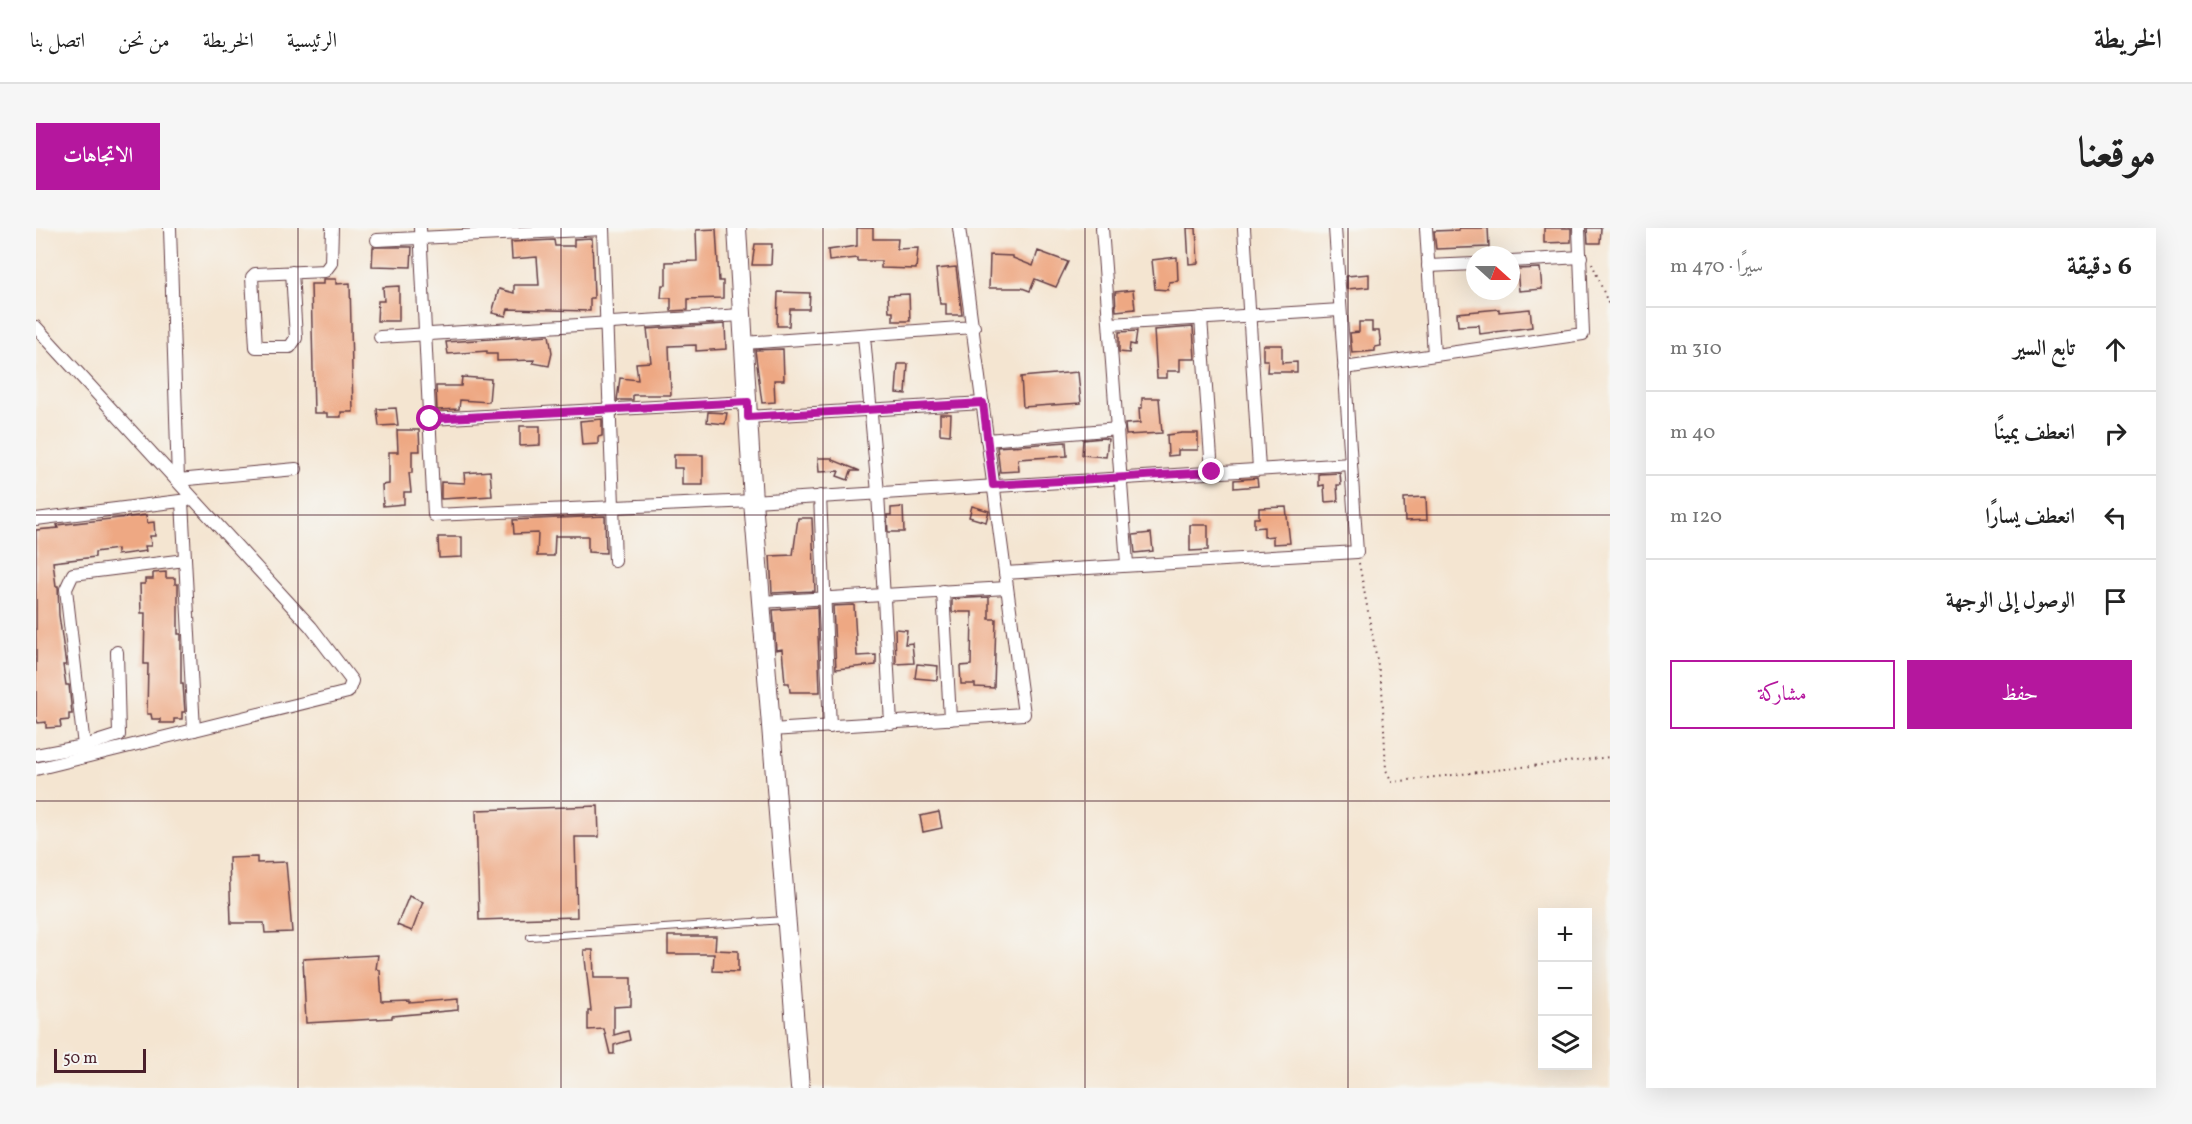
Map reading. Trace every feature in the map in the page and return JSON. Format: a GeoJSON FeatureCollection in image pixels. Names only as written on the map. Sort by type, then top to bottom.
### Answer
{"type":"FeatureCollection","features":[{"type":"Feature","properties":{"kind":"main road"},"geometry":{"type":"LineString","coordinates":[[737,228],[760,602],[800,1088]]}},
{"type":"Feature","properties":{"kind":"street"},"geometry":{"type":"LineString","coordinates":[[170,228],[178,480]]}},
{"type":"Feature","properties":{"kind":"street"},"geometry":{"type":"LineString","coordinates":[[292,272],[296,338],[294,344],[290,347],[256,347],[252,277],[255,274],[292,272],[325,271],[330,267],[332,228]]}},
{"type":"Feature","properties":{"kind":"street"},"geometry":{"type":"LineString","coordinates":[[377,240],[420,233],[603,228],[615,561]]}},
{"type":"Feature","properties":{"kind":"street"},"geometry":{"type":"LineString","coordinates":[[771,730],[1024,714],[959,228]]}},
{"type":"Feature","properties":{"kind":"street"},"geometry":{"type":"LineString","coordinates":[[1102,228],[1127,564]]}},
{"type":"Feature","properties":{"kind":"street"},"geometry":{"type":"LineString","coordinates":[[1244,228],[1259,469]]}},
{"type":"Feature","properties":{"kind":"street"},"geometry":{"type":"LineString","coordinates":[[1005,573],[1357,552],[1335,228]]}},
{"type":"Feature","properties":{"kind":"street"},"geometry":{"type":"LineString","coordinates":[[1425,228],[1434,355]]}},
{"type":"Feature","properties":{"kind":"street"},"geometry":{"type":"LineString","coordinates":[[1344,368],[1583,334],[1579,228]]}},
{"type":"Feature","properties":{"kind":"street"},"geometry":{"type":"LineString","coordinates":[[420,233],[434,515],[753,501],[1351,464]]}},
{"type":"Feature","properties":{"kind":"street"},"geometry":{"type":"LineString","coordinates":[[1520,260],[1581,257]]}},
{"type":"Feature","properties":{"kind":"street"},"geometry":{"type":"LineString","coordinates":[[1428,266],[1466,264]]}},
{"type":"Feature","properties":{"kind":"street"},"geometry":{"type":"LineString","coordinates":[[1110,324],[1340,310]]}},
{"type":"Feature","properties":{"kind":"street"},"geometry":{"type":"LineString","coordinates":[[380,337],[742,315]]}},
{"type":"Feature","properties":{"kind":"street"},"geometry":{"type":"LineString","coordinates":[[1201,318],[1212,472]]}},
{"type":"Feature","properties":{"kind":"street"},"geometry":{"type":"LineString","coordinates":[[36,327],[178,480],[189,500],[310,627],[352,681],[348,692],[36,769]]}},
{"type":"Feature","properties":{"kind":"street"},"geometry":{"type":"LineString","coordinates":[[744,343],[974,327]]}},
{"type":"Feature","properties":{"kind":"street"},"geometry":{"type":"LineString","coordinates":[[864,336],[878,493],[891,723]]}},
{"type":"Feature","properties":{"kind":"street"},"geometry":{"type":"LineString","coordinates":[[430,419],[610,411],[871,410],[983,403]]}},
{"type":"Feature","properties":{"kind":"street"},"geometry":{"type":"LineString","coordinates":[[987,440],[1118,429]]}},
{"type":"Feature","properties":{"kind":"street"},"geometry":{"type":"LineString","coordinates":[[178,480],[296,469]]}},
{"type":"Feature","properties":{"kind":"street"},"geometry":{"type":"LineString","coordinates":[[820,496],[830,727]]}},
{"type":"Feature","properties":{"kind":"street"},"geometry":{"type":"LineString","coordinates":[[36,519],[189,500]]}},
{"type":"Feature","properties":{"kind":"street"},"geometry":{"type":"LineString","coordinates":[[189,500],[185,560],[194,730]]}},
{"type":"Feature","properties":{"kind":"street"},"geometry":{"type":"LineString","coordinates":[[84,746],[66,589],[70,577],[73,574],[185,560]]}},
{"type":"Feature","properties":{"kind":"street"},"geometry":{"type":"LineString","coordinates":[[760,602],[1007,588]]}},
{"type":"Feature","properties":{"kind":"street"},"geometry":{"type":"LineString","coordinates":[[943,591],[950,719]]}},
{"type":"Feature","properties":{"kind":"street"},"geometry":{"type":"LineString","coordinates":[[36,754],[84,746],[119,735],[117,652]]}},
{"type":"Feature","properties":{"kind":"lane"},"geometry":{"type":"LineString","coordinates":[[530,937],[786,920]]}},
{"type":"Feature","properties":{"kind":"path"},"geometry":{"type":"LineString","coordinates":[[1581,257],[1587,257],[1591,261],[1610,308]]}},
{"type":"Feature","properties":{"kind":"path"},"geometry":{"type":"LineString","coordinates":[[1357,552],[1382,687],[1386,770],[1392,782],[1610,757]]}},
{"type":"Feature","properties":{"kind":"building"},"geometry":{"type":"Polygon","coordinates":[[[857,228],[873,228],[873,239],[898,239],[897,249],[918,248],[916,269],[881,268],[881,261],[857,261],[857,258],[829,261],[828,250],[857,246],[857,228]]]}},
{"type":"Feature","properties":{"kind":"building"},"geometry":{"type":"Polygon","coordinates":[[[1187,228],[1196,228],[1198,263],[1189,264],[1187,228]]]}},
{"type":"Feature","properties":{"kind":"building"},"geometry":{"type":"Polygon","coordinates":[[[1459,228],[1488,228],[1489,246],[1436,249],[1434,231],[1459,230],[1459,228]]]}},
{"type":"Feature","properties":{"kind":"building"},"geometry":{"type":"Polygon","coordinates":[[[1544,228],[1571,228],[1571,242],[1544,243],[1544,228]]]}},
{"type":"Feature","properties":{"kind":"building"},"geometry":{"type":"Polygon","coordinates":[[[1587,228],[1601,228],[1600,243],[1588,243],[1587,228]]]}},
{"type":"Feature","properties":{"kind":"building"},"geometry":{"type":"Polygon","coordinates":[[[716,229],[719,281],[723,281],[723,298],[688,299],[688,310],[671,311],[671,298],[661,298],[662,285],[666,285],[666,262],[697,261],[696,230],[716,229]]]}},
{"type":"Feature","properties":{"kind":"building"},"geometry":{"type":"Polygon","coordinates":[[[592,238],[594,298],[590,298],[590,311],[508,309],[506,316],[492,313],[499,289],[514,293],[514,285],[539,285],[537,257],[512,259],[511,242],[554,240],[555,246],[574,246],[574,239],[592,238]]]}},
{"type":"Feature","properties":{"kind":"building"},"geometry":{"type":"Polygon","coordinates":[[[755,244],[772,244],[771,265],[752,265],[755,244]]]}},
{"type":"Feature","properties":{"kind":"building"},"geometry":{"type":"Polygon","coordinates":[[[373,247],[412,247],[411,267],[372,266],[373,247]]]}},
{"type":"Feature","properties":{"kind":"building"},"geometry":{"type":"Polygon","coordinates":[[[1038,251],[1068,262],[1056,287],[1035,279],[1030,291],[1022,288],[989,288],[990,255],[1013,256],[1033,266],[1038,251]]]}},
{"type":"Feature","properties":{"kind":"building"},"geometry":{"type":"Polygon","coordinates":[[[1177,257],[1178,281],[1169,282],[1168,290],[1155,289],[1152,260],[1177,257]]]}},
{"type":"Feature","properties":{"kind":"building"},"geometry":{"type":"Polygon","coordinates":[[[956,267],[962,315],[946,315],[946,304],[940,304],[936,269],[956,267]]]}},
{"type":"Feature","properties":{"kind":"building"},"geometry":{"type":"Polygon","coordinates":[[[1540,268],[1542,289],[1520,291],[1520,269],[1540,268]]]}},
{"type":"Feature","properties":{"kind":"building"},"geometry":{"type":"Polygon","coordinates":[[[1369,274],[1369,287],[1347,289],[1347,276],[1369,274]]]}},
{"type":"Feature","properties":{"kind":"building"},"geometry":{"type":"Polygon","coordinates":[[[323,279],[336,279],[336,284],[350,283],[353,412],[341,412],[341,417],[327,417],[327,413],[314,413],[311,284],[323,284],[323,279]]]}},
{"type":"Feature","properties":{"kind":"building"},"geometry":{"type":"Polygon","coordinates":[[[399,286],[399,321],[377,321],[378,301],[384,301],[383,287],[399,286]]]}},
{"type":"Feature","properties":{"kind":"building"},"geometry":{"type":"Polygon","coordinates":[[[1133,290],[1135,309],[1116,311],[1115,292],[1133,290]]]}},
{"type":"Feature","properties":{"kind":"building"},"geometry":{"type":"Polygon","coordinates":[[[778,292],[810,293],[809,309],[790,309],[789,326],[777,326],[778,292]]]}},
{"type":"Feature","properties":{"kind":"building"},"geometry":{"type":"Polygon","coordinates":[[[909,294],[910,321],[893,321],[893,312],[889,312],[888,295],[909,294]]]}},
{"type":"Feature","properties":{"kind":"building"},"geometry":{"type":"Polygon","coordinates":[[[1499,309],[1499,312],[1530,309],[1532,327],[1480,334],[1479,325],[1458,326],[1457,313],[1499,309]]]}},
{"type":"Feature","properties":{"kind":"building"},"geometry":{"type":"Polygon","coordinates":[[[1359,322],[1372,322],[1372,331],[1379,331],[1381,346],[1375,347],[1375,351],[1352,353],[1350,333],[1359,332],[1359,322]]]}},
{"type":"Feature","properties":{"kind":"building"},"geometry":{"type":"Polygon","coordinates":[[[725,324],[726,349],[696,351],[696,345],[669,346],[671,395],[633,395],[633,400],[617,400],[620,378],[638,380],[636,363],[651,362],[647,329],[725,324]]]}},
{"type":"Feature","properties":{"kind":"building"},"geometry":{"type":"Polygon","coordinates":[[[1193,327],[1195,359],[1180,359],[1180,371],[1167,371],[1167,378],[1157,378],[1154,330],[1193,327]]]}},
{"type":"Feature","properties":{"kind":"building"},"geometry":{"type":"Polygon","coordinates":[[[1137,331],[1135,345],[1130,344],[1129,353],[1119,352],[1119,332],[1137,331]]]}},
{"type":"Feature","properties":{"kind":"building"},"geometry":{"type":"Polygon","coordinates":[[[549,335],[552,353],[549,366],[533,363],[534,360],[497,361],[497,354],[487,354],[487,351],[448,354],[446,342],[549,335]]]}},
{"type":"Feature","properties":{"kind":"building"},"geometry":{"type":"Polygon","coordinates":[[[1263,345],[1282,345],[1282,363],[1297,362],[1297,372],[1267,372],[1268,360],[1263,360],[1263,345]]]}},
{"type":"Feature","properties":{"kind":"building"},"geometry":{"type":"Polygon","coordinates":[[[783,349],[784,380],[774,380],[775,402],[762,403],[755,350],[783,349]]]}},
{"type":"Feature","properties":{"kind":"building"},"geometry":{"type":"Polygon","coordinates":[[[898,364],[908,364],[906,394],[896,393],[898,364]]]}},
{"type":"Feature","properties":{"kind":"building"},"geometry":{"type":"Polygon","coordinates":[[[1078,372],[1081,403],[1023,407],[1021,377],[1078,372]]]}},
{"type":"Feature","properties":{"kind":"building"},"geometry":{"type":"Polygon","coordinates":[[[462,377],[491,379],[489,402],[460,400],[459,409],[437,410],[436,386],[461,386],[462,377]]]}},
{"type":"Feature","properties":{"kind":"building"},"geometry":{"type":"Polygon","coordinates":[[[1142,398],[1159,398],[1162,433],[1126,435],[1125,424],[1140,423],[1139,408],[1142,408],[1142,398]]]}},
{"type":"Feature","properties":{"kind":"building"},"geometry":{"type":"Polygon","coordinates":[[[396,408],[398,425],[379,426],[377,409],[396,408]]]}},
{"type":"Feature","properties":{"kind":"building"},"geometry":{"type":"Polygon","coordinates":[[[708,412],[727,413],[725,424],[707,422],[708,412]]]}},
{"type":"Feature","properties":{"kind":"building"},"geometry":{"type":"Polygon","coordinates":[[[940,414],[951,414],[950,435],[940,434],[940,414]]]}},
{"type":"Feature","properties":{"kind":"building"},"geometry":{"type":"Polygon","coordinates":[[[602,419],[602,436],[598,437],[598,444],[582,445],[580,421],[602,419]]]}},
{"type":"Feature","properties":{"kind":"building"},"geometry":{"type":"Polygon","coordinates":[[[520,426],[540,426],[540,445],[520,446],[520,426]]]}},
{"type":"Feature","properties":{"kind":"building"},"geometry":{"type":"Polygon","coordinates":[[[397,430],[419,430],[420,451],[412,451],[412,473],[409,473],[411,492],[404,492],[404,504],[383,506],[382,485],[389,484],[389,452],[398,452],[397,430]]]}},
{"type":"Feature","properties":{"kind":"building"},"geometry":{"type":"Polygon","coordinates":[[[1198,433],[1198,450],[1178,450],[1178,455],[1168,456],[1167,435],[1198,433]]]}},
{"type":"Feature","properties":{"kind":"building"},"geometry":{"type":"Polygon","coordinates":[[[1108,439],[1106,457],[1082,455],[1083,440],[1108,439]]]}},
{"type":"Feature","properties":{"kind":"building"},"geometry":{"type":"Polygon","coordinates":[[[1066,442],[1067,456],[1018,459],[1019,471],[1000,472],[997,447],[1066,442]]]}},
{"type":"Feature","properties":{"kind":"building"},"geometry":{"type":"Polygon","coordinates":[[[674,455],[703,455],[703,485],[682,485],[682,468],[674,468],[674,455]]]}},
{"type":"Feature","properties":{"kind":"building"},"geometry":{"type":"Polygon","coordinates":[[[818,458],[832,458],[860,471],[851,471],[848,480],[837,476],[839,471],[819,472],[818,458]]]}},
{"type":"Feature","properties":{"kind":"building"},"geometry":{"type":"Polygon","coordinates":[[[490,471],[492,496],[441,499],[441,482],[465,483],[464,473],[490,471]]]}},
{"type":"Feature","properties":{"kind":"building"},"geometry":{"type":"Polygon","coordinates":[[[1340,473],[1341,485],[1337,485],[1338,501],[1325,502],[1324,485],[1319,486],[1319,474],[1340,473]]]}},
{"type":"Feature","properties":{"kind":"building"},"geometry":{"type":"Polygon","coordinates":[[[1257,478],[1258,486],[1234,488],[1234,480],[1257,478]]]}},
{"type":"Feature","properties":{"kind":"building"},"geometry":{"type":"Polygon","coordinates":[[[1426,497],[1427,520],[1405,521],[1404,498],[1426,497]]]}},
{"type":"Feature","properties":{"kind":"building"},"geometry":{"type":"Polygon","coordinates":[[[972,506],[989,511],[986,522],[969,517],[972,506]]]}},
{"type":"Feature","properties":{"kind":"building"},"geometry":{"type":"Polygon","coordinates":[[[903,507],[904,532],[888,532],[887,515],[891,515],[891,508],[903,507]]]}},
{"type":"Feature","properties":{"kind":"building"},"geometry":{"type":"Polygon","coordinates":[[[1286,507],[1290,543],[1273,544],[1273,536],[1264,537],[1264,527],[1254,528],[1254,518],[1259,518],[1259,508],[1286,507]]]}},
{"type":"Feature","properties":{"kind":"building"},"geometry":{"type":"Polygon","coordinates":[[[146,515],[147,523],[154,522],[155,536],[150,536],[151,546],[145,546],[146,551],[117,555],[117,549],[95,552],[95,557],[53,562],[56,586],[58,586],[59,615],[66,665],[63,665],[66,685],[69,685],[72,714],[69,714],[69,720],[60,721],[61,727],[46,728],[46,722],[38,723],[36,718],[36,530],[58,528],[57,525],[146,515]]]}},
{"type":"Feature","properties":{"kind":"building"},"geometry":{"type":"Polygon","coordinates":[[[605,516],[606,553],[588,552],[588,536],[555,536],[554,556],[537,556],[538,533],[514,534],[513,520],[605,516]]]}},
{"type":"Feature","properties":{"kind":"building"},"geometry":{"type":"Polygon","coordinates":[[[798,518],[812,518],[815,591],[772,593],[770,556],[793,555],[798,518]]]}},
{"type":"Feature","properties":{"kind":"building"},"geometry":{"type":"Polygon","coordinates":[[[1190,525],[1208,525],[1208,550],[1190,551],[1190,525]]]}},
{"type":"Feature","properties":{"kind":"building"},"geometry":{"type":"Polygon","coordinates":[[[1151,533],[1153,551],[1135,553],[1133,535],[1151,533]]]}},
{"type":"Feature","properties":{"kind":"building"},"geometry":{"type":"Polygon","coordinates":[[[438,537],[462,537],[462,557],[439,558],[438,537]]]}},
{"type":"Feature","properties":{"kind":"building"},"geometry":{"type":"Polygon","coordinates":[[[166,572],[166,578],[175,578],[175,584],[178,584],[178,634],[181,634],[181,684],[183,684],[185,712],[182,712],[182,719],[174,719],[174,723],[160,723],[160,719],[152,719],[151,714],[147,714],[148,664],[144,664],[145,613],[141,613],[140,584],[145,584],[145,579],[153,579],[153,573],[166,572]]]}},
{"type":"Feature","properties":{"kind":"building"},"geometry":{"type":"Polygon","coordinates":[[[989,597],[989,619],[996,619],[994,688],[961,684],[960,666],[971,665],[972,612],[952,612],[952,599],[989,597]]]}},
{"type":"Feature","properties":{"kind":"building"},"geometry":{"type":"Polygon","coordinates":[[[854,605],[857,656],[876,655],[876,665],[836,669],[833,606],[854,605]]]}},
{"type":"Feature","properties":{"kind":"building"},"geometry":{"type":"Polygon","coordinates":[[[817,607],[820,692],[790,692],[789,683],[785,683],[782,649],[776,650],[773,610],[817,607]]]}},
{"type":"Feature","properties":{"kind":"building"},"geometry":{"type":"Polygon","coordinates":[[[895,629],[907,630],[905,644],[912,643],[914,663],[896,664],[895,629]]]}},
{"type":"Feature","properties":{"kind":"building"},"geometry":{"type":"Polygon","coordinates":[[[917,664],[938,666],[937,680],[915,678],[917,664]]]}},
{"type":"Feature","properties":{"kind":"building"},"geometry":{"type":"Polygon","coordinates":[[[598,806],[599,837],[575,837],[577,917],[479,920],[476,810],[598,806]]]}},
{"type":"Feature","properties":{"kind":"building"},"geometry":{"type":"Polygon","coordinates":[[[939,812],[942,828],[923,832],[920,816],[939,812]]]}},
{"type":"Feature","properties":{"kind":"building"},"geometry":{"type":"Polygon","coordinates":[[[257,857],[257,863],[286,862],[292,932],[265,933],[264,923],[231,923],[229,858],[257,857]]]}},
{"type":"Feature","properties":{"kind":"building"},"geometry":{"type":"Polygon","coordinates":[[[409,896],[423,902],[412,931],[397,925],[409,896]]]}},
{"type":"Feature","properties":{"kind":"building"},"geometry":{"type":"Polygon","coordinates":[[[668,936],[716,936],[715,950],[738,951],[738,972],[713,971],[714,954],[668,954],[668,936]]]}},
{"type":"Feature","properties":{"kind":"building"},"geometry":{"type":"Polygon","coordinates":[[[584,950],[593,950],[594,978],[631,978],[631,1006],[614,1007],[614,1035],[628,1031],[630,1040],[614,1045],[614,1054],[610,1054],[604,1029],[588,1030],[588,1011],[591,1011],[584,950]]]}},
{"type":"Feature","properties":{"kind":"building"},"geometry":{"type":"Polygon","coordinates":[[[378,955],[376,969],[380,970],[382,1002],[410,1001],[410,1003],[458,999],[458,1010],[392,1016],[392,1018],[306,1023],[303,959],[378,955]]]}},
{"type":"Feature","properties":{"kind":"route"},"geometry":{"type":"LineString","coordinates":[[430,419],[748,402],[748,417],[983,403],[993,485],[1212,472]]}}]}
